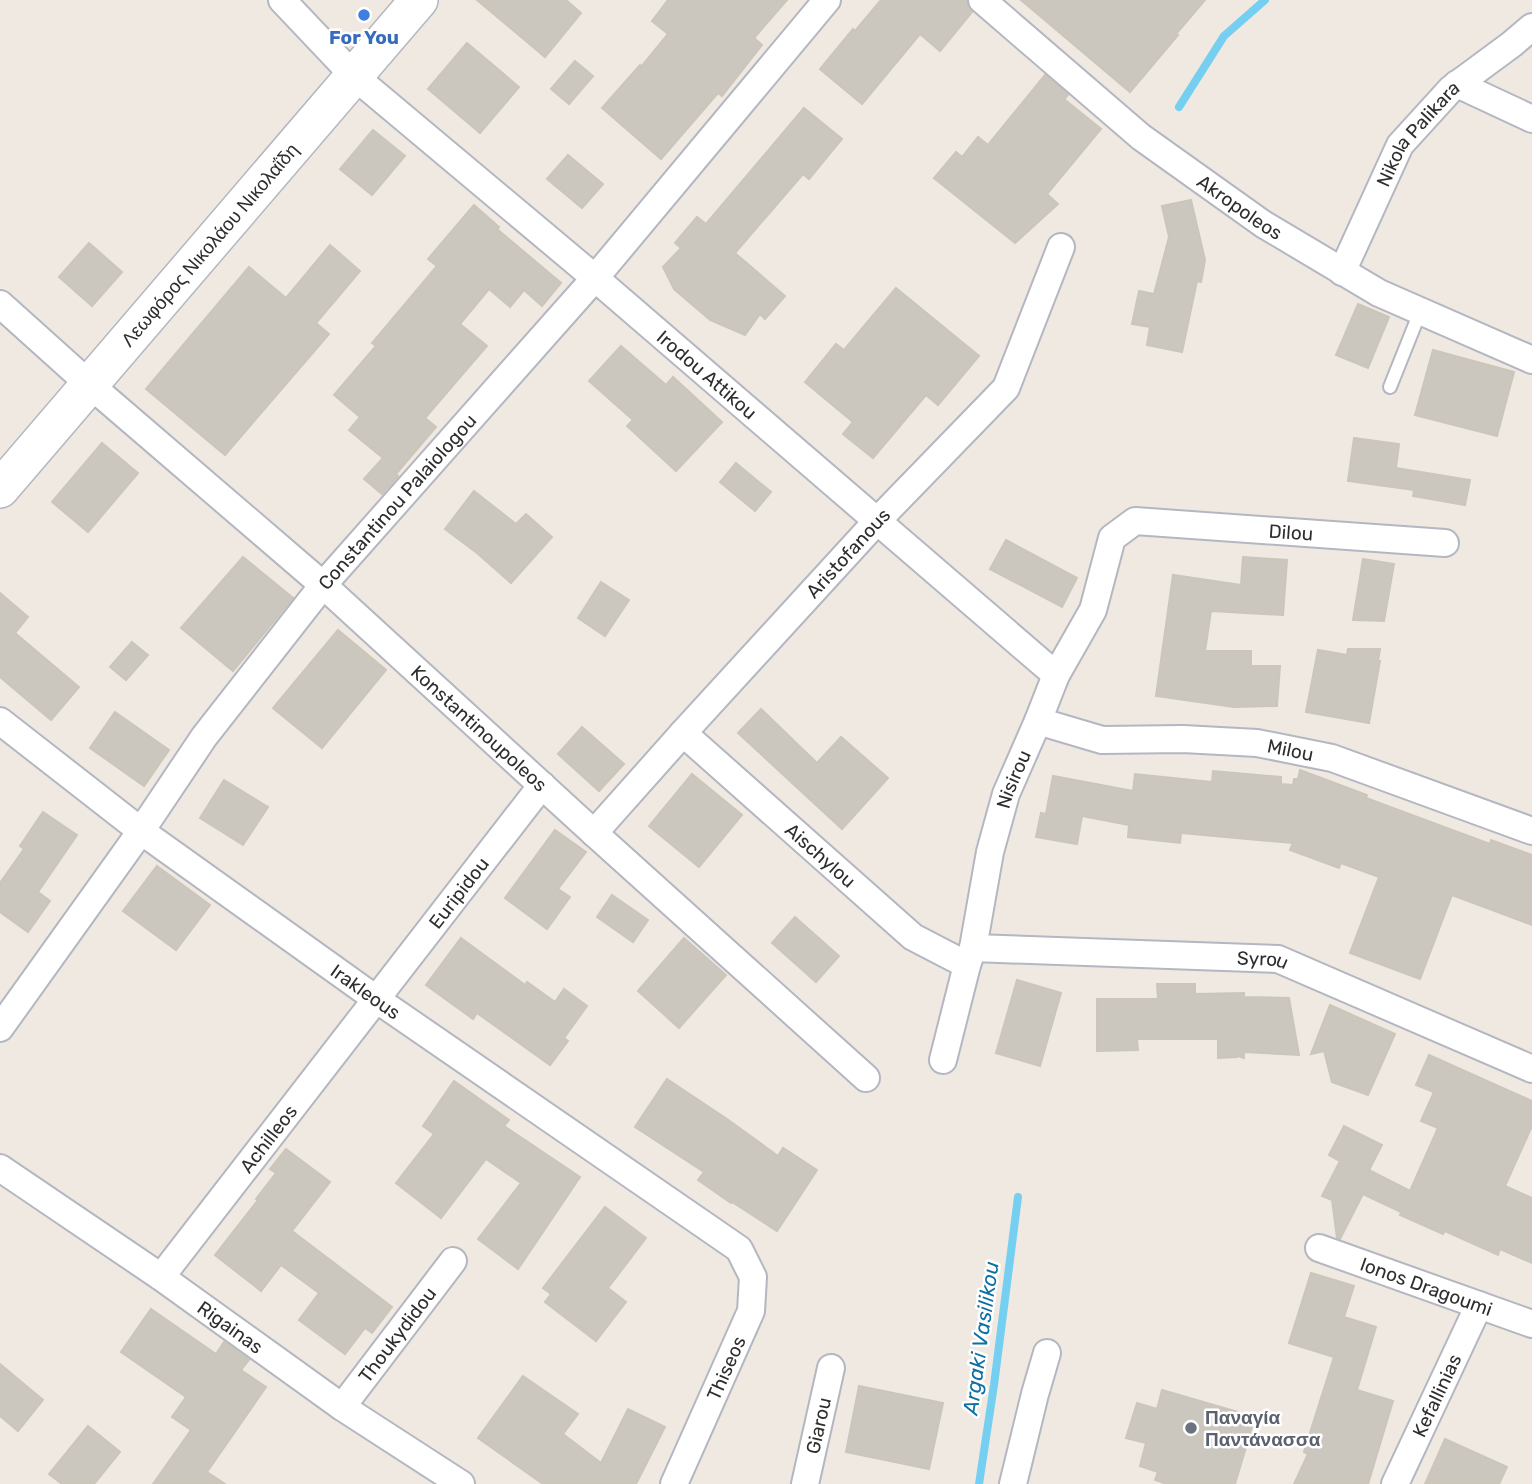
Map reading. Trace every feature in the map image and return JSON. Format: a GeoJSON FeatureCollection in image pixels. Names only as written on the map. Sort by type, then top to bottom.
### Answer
{"type":"FeatureCollection","features":[{"type":"Feature","properties":{"kind":"street","name":"Irodou Attikou"},"geometry":{"type":"LineString","coordinates":[[282,0],[354,76],[595,278],[1056,675]]}},
{"type":"Feature","properties":{"kind":"street","name":"Λεωφόρος Νικολάου Νικολαΐδη"},"geometry":{"type":"LineString","coordinates":[[0,489],[419,0]]}},
{"type":"Feature","properties":{"kind":"street","name":"Constantinou Palaiologou"},"geometry":{"type":"LineString","coordinates":[[0,1028],[141,831],[204,737],[323,586],[595,278],[827,0]]}},
{"type":"Feature","properties":{"kind":"street","name":"Akropoleos"},"geometry":{"type":"LineString","coordinates":[[982,0],[1141,137],[1263,224],[1378,293],[1532,360]]}},
{"type":"Feature","properties":{"kind":"street","name":"Nikola Palikara"},"geometry":{"type":"LineString","coordinates":[[1342,272],[1400,145],[1457,84],[1532,27]]}},
{"type":"Feature","properties":{"kind":"street"},"geometry":{"type":"LineString","coordinates":[[1457,84],[1532,119]]}},
{"type":"Feature","properties":{"kind":"street","name":"Aristofanous"},"geometry":{"type":"LineString","coordinates":[[594,833],[878,520],[1006,388],[1061,247]]}},
{"type":"Feature","properties":{"kind":"street","name":"Konstantinoupoleos"},"geometry":{"type":"LineString","coordinates":[[0,304],[323,586],[866,1078]]}},
{"type":"Feature","properties":{"kind":"street","name":"Nisirou"},"geometry":{"type":"LineString","coordinates":[[943,1060],[970,957],[990,852],[1006,794],[1056,675],[1093,610],[1112,538],[1135,521]]}},
{"type":"Feature","properties":{"kind":"street","name":"Dilou"},"geometry":{"type":"LineString","coordinates":[[1135,521],[1445,543]]}},
{"type":"Feature","properties":{"kind":"street","name":"Irakleous"},"geometry":{"type":"LineString","coordinates":[[0,721],[141,831],[376,999],[739,1249]]}},
{"type":"Feature","properties":{"kind":"street","name":"Milou"},"geometry":{"type":"LineString","coordinates":[[1038,721],[1102,740],[1183,739],[1257,743],[1332,758],[1532,831]]}},
{"type":"Feature","properties":{"kind":"street","name":"Aischylou"},"geometry":{"type":"LineString","coordinates":[[683,733],[914,937],[970,957]]}},
{"type":"Feature","properties":{"kind":"street","name":"Euripidou"},"geometry":{"type":"LineString","coordinates":[[376,999],[542,785]]}},
{"type":"Feature","properties":{"kind":"street","name":"Syrou"},"geometry":{"type":"LineString","coordinates":[[970,957],[1278,959],[1532,1069]]}},
{"type":"Feature","properties":{"kind":"street","name":"Achilleos"},"geometry":{"type":"LineString","coordinates":[[161,1277],[376,999]]}},
{"type":"Feature","properties":{"kind":"street","name":"Rigainas"},"geometry":{"type":"LineString","coordinates":[[0,1168],[161,1277],[342,1407],[461,1484]]}},
{"type":"Feature","properties":{"kind":"street","name":"Ionos Dragoumi"},"geometry":{"type":"LineString","coordinates":[[1319,1248],[1532,1324]]}},
{"type":"Feature","properties":{"kind":"street","name":"Thiseos"},"geometry":{"type":"LineString","coordinates":[[674,1484],[751,1311],[753,1277],[739,1249]]}},
{"type":"Feature","properties":{"kind":"street","name":"Thoukydidou"},"geometry":{"type":"LineString","coordinates":[[342,1407],[453,1261]]}},
{"type":"Feature","properties":{"kind":"street","name":"Kefallinias"},"geometry":{"type":"LineString","coordinates":[[1395,1484],[1479,1305]]}},
{"type":"Feature","properties":{"kind":"street"},"geometry":{"type":"LineString","coordinates":[[1013,1484],[1046,1353]]}},
{"type":"Feature","properties":{"kind":"street","name":"Giarou"},"geometry":{"type":"LineString","coordinates":[[805,1484],[831,1368]]}},
{"type":"Feature","properties":{"kind":"lane"},"geometry":{"type":"LineString","coordinates":[[1390,387],[1419,312]]}},
{"type":"Feature","properties":{"kind":"building"},"geometry":{"type":"Polygon","coordinates":[[[477,0],[566,0],[581,13],[545,57],[477,0]]]}},
{"type":"Feature","properties":{"kind":"building"},"geometry":{"type":"Polygon","coordinates":[[[668,0],[787,0],[754,38],[762,45],[722,96],[718,93],[661,159],[602,108],[668,34],[652,21],[668,0]]]}},
{"type":"Feature","properties":{"kind":"building"},"geometry":{"type":"Polygon","coordinates":[[[881,0],[967,0],[967,6],[972,12],[940,51],[920,34],[862,104],[820,69],[881,0]]]}},
{"type":"Feature","properties":{"kind":"building"},"geometry":{"type":"Polygon","coordinates":[[[1021,0],[1205,0],[1130,92],[1021,0]]]}},
{"type":"Feature","properties":{"kind":"building"},"geometry":{"type":"Polygon","coordinates":[[[467,43],[519,87],[480,133],[428,89],[467,43]]]}},
{"type":"Feature","properties":{"kind":"building"},"geometry":{"type":"Polygon","coordinates":[[[575,61],[593,76],[569,104],[551,89],[575,61]]]}},
{"type":"Feature","properties":{"kind":"building"},"geometry":{"type":"Polygon","coordinates":[[[1045,75],[1068,95],[1064,99],[1101,129],[1047,194],[1058,204],[1015,243],[934,178],[956,152],[962,157],[978,137],[988,145],[1045,75]]]}},
{"type":"Feature","properties":{"kind":"building"},"geometry":{"type":"Polygon","coordinates":[[[804,108],[842,139],[809,179],[803,174],[735,253],[785,296],[765,319],[760,314],[745,335],[710,320],[674,289],[663,267],[681,248],[675,243],[697,217],[706,224],[804,108]]]}},
{"type":"Feature","properties":{"kind":"building"},"geometry":{"type":"Polygon","coordinates":[[[373,130],[405,156],[372,195],[340,169],[373,130]]]}},
{"type":"Feature","properties":{"kind":"building"},"geometry":{"type":"Polygon","coordinates":[[[568,155],[603,184],[582,208],[547,179],[568,155]]]}},
{"type":"Feature","properties":{"kind":"building"},"geometry":{"type":"Polygon","coordinates":[[[1191,200],[1205,260],[1201,282],[1197,281],[1182,352],[1147,345],[1150,327],[1132,324],[1139,291],[1154,294],[1169,237],[1162,206],[1191,200]]]}},
{"type":"Feature","properties":{"kind":"building"},"geometry":{"type":"Polygon","coordinates":[[[474,205],[499,227],[497,229],[561,283],[542,306],[524,290],[510,307],[489,289],[460,324],[487,346],[425,418],[436,427],[382,494],[364,479],[383,458],[349,430],[360,417],[334,395],[376,346],[372,343],[437,266],[428,259],[474,205]]]}},
{"type":"Feature","properties":{"kind":"building"},"geometry":{"type":"Polygon","coordinates":[[[89,243],[122,272],[92,306],[59,277],[89,243]]]}},
{"type":"Feature","properties":{"kind":"building"},"geometry":{"type":"Polygon","coordinates":[[[330,245],[360,271],[316,323],[329,334],[225,455],[146,389],[249,267],[286,298],[330,245]]]}},
{"type":"Feature","properties":{"kind":"building"},"geometry":{"type":"Polygon","coordinates":[[[896,288],[979,356],[938,405],[926,395],[873,458],[843,434],[853,422],[805,382],[836,344],[844,350],[896,288]]]}},
{"type":"Feature","properties":{"kind":"building"},"geometry":{"type":"Polygon","coordinates":[[[1358,304],[1389,317],[1368,368],[1336,355],[1358,304]]]}},
{"type":"Feature","properties":{"kind":"building"},"geometry":{"type":"Polygon","coordinates":[[[621,346],[666,385],[673,377],[722,422],[676,471],[627,426],[633,420],[589,381],[621,346]]]}},
{"type":"Feature","properties":{"kind":"building"},"geometry":{"type":"Polygon","coordinates":[[[1433,350],[1514,372],[1497,436],[1415,415],[1433,350]]]}},
{"type":"Feature","properties":{"kind":"building"},"geometry":{"type":"Polygon","coordinates":[[[1354,438],[1399,444],[1396,468],[1470,480],[1465,505],[1413,496],[1414,490],[1348,481],[1354,438]]]}},
{"type":"Feature","properties":{"kind":"building"},"geometry":{"type":"Polygon","coordinates":[[[102,443],[138,473],[88,532],[52,502],[102,443]]]}},
{"type":"Feature","properties":{"kind":"building"},"geometry":{"type":"Polygon","coordinates":[[[736,463],[771,492],[755,511],[720,482],[736,463]]]}},
{"type":"Feature","properties":{"kind":"building"},"geometry":{"type":"Polygon","coordinates":[[[474,491],[516,524],[526,514],[552,537],[511,583],[445,529],[474,491]]]}},
{"type":"Feature","properties":{"kind":"building"},"geometry":{"type":"Polygon","coordinates":[[[1006,540],[1077,578],[1062,607],[990,569],[1006,540]]]}},
{"type":"Feature","properties":{"kind":"building"},"geometry":{"type":"Polygon","coordinates":[[[243,557],[293,598],[233,671],[181,628],[243,557]]]}},
{"type":"Feature","properties":{"kind":"building"},"geometry":{"type":"Polygon","coordinates":[[[1243,557],[1287,560],[1283,615],[1211,611],[1205,651],[1251,651],[1251,666],[1280,666],[1277,706],[1234,707],[1156,696],[1173,575],[1241,585],[1243,557]]]}},
{"type":"Feature","properties":{"kind":"building"},"geometry":{"type":"Polygon","coordinates":[[[1363,559],[1394,564],[1384,621],[1353,620],[1363,559]]]}},
{"type":"Feature","properties":{"kind":"building"},"geometry":{"type":"Polygon","coordinates":[[[601,582],[629,600],[605,636],[578,618],[601,582]]]}},
{"type":"Feature","properties":{"kind":"building"},"geometry":{"type":"Polygon","coordinates":[[[0,593],[28,617],[15,633],[79,687],[51,720],[0,677],[0,593]]]}},
{"type":"Feature","properties":{"kind":"building"},"geometry":{"type":"Polygon","coordinates":[[[338,630],[386,670],[322,748],[273,708],[338,630]]]}},
{"type":"Feature","properties":{"kind":"building"},"geometry":{"type":"Polygon","coordinates":[[[132,642],[148,655],[126,680],[110,667],[132,642]]]}},
{"type":"Feature","properties":{"kind":"building"},"geometry":{"type":"Polygon","coordinates":[[[1348,649],[1380,649],[1369,723],[1306,712],[1318,650],[1347,655],[1348,649]]]}},
{"type":"Feature","properties":{"kind":"building"},"geometry":{"type":"Polygon","coordinates":[[[761,709],[817,763],[841,737],[888,778],[842,829],[738,733],[761,709]]]}},
{"type":"Feature","properties":{"kind":"building"},"geometry":{"type":"Polygon","coordinates":[[[115,712],[169,750],[144,786],[90,748],[115,712]]]}},
{"type":"Feature","properties":{"kind":"building"},"geometry":{"type":"Polygon","coordinates":[[[582,727],[624,764],[599,791],[558,754],[582,727]]]}},
{"type":"Feature","properties":{"kind":"building"},"geometry":{"type":"Polygon","coordinates":[[[1300,770],[1367,795],[1366,798],[1490,844],[1491,840],[1532,855],[1532,925],[1452,895],[1420,979],[1350,953],[1379,877],[1341,863],[1339,868],[1290,850],[1293,843],[1181,833],[1180,843],[1128,837],[1129,825],[1082,816],[1077,844],[1036,837],[1041,813],[1046,814],[1053,776],[1133,791],[1135,774],[1212,782],[1213,771],[1281,777],[1281,784],[1293,785],[1300,770]]]}},
{"type":"Feature","properties":{"kind":"building"},"geometry":{"type":"Polygon","coordinates":[[[692,774],[742,815],[699,867],[649,826],[692,774]]]}},
{"type":"Feature","properties":{"kind":"building"},"geometry":{"type":"Polygon","coordinates":[[[224,780],[268,807],[243,845],[200,818],[224,780]]]}},
{"type":"Feature","properties":{"kind":"building"},"geometry":{"type":"Polygon","coordinates":[[[43,812],[77,835],[38,892],[50,901],[28,932],[0,912],[0,883],[24,849],[20,846],[43,812]]]}},
{"type":"Feature","properties":{"kind":"building"},"geometry":{"type":"Polygon","coordinates":[[[555,830],[586,852],[558,889],[570,897],[547,929],[505,898],[555,830]]]}},
{"type":"Feature","properties":{"kind":"building"},"geometry":{"type":"Polygon","coordinates":[[[157,866],[210,905],[176,950],[123,911],[157,866]]]}},
{"type":"Feature","properties":{"kind":"building"},"geometry":{"type":"Polygon","coordinates":[[[612,895],[648,920],[633,942],[597,917],[612,895]]]}},
{"type":"Feature","properties":{"kind":"building"},"geometry":{"type":"Polygon","coordinates":[[[795,917],[839,956],[816,982],[772,943],[795,917]]]}},
{"type":"Feature","properties":{"kind":"building"},"geometry":{"type":"Polygon","coordinates":[[[461,938],[525,985],[527,982],[555,1002],[564,989],[587,1006],[564,1038],[568,1041],[550,1065],[477,1013],[473,1019],[426,985],[461,938]]]}},
{"type":"Feature","properties":{"kind":"building"},"geometry":{"type":"Polygon","coordinates":[[[684,938],[726,975],[679,1028],[638,991],[684,938]]]}},
{"type":"Feature","properties":{"kind":"building"},"geometry":{"type":"Polygon","coordinates":[[[1017,980],[1061,993],[1040,1066],[996,1053],[1017,980]]]}},
{"type":"Feature","properties":{"kind":"building"},"geometry":{"type":"Polygon","coordinates":[[[1157,984],[1195,984],[1195,994],[1244,993],[1244,997],[1289,998],[1299,1055],[1244,1052],[1244,1058],[1218,1058],[1218,1039],[1137,1039],[1138,1050],[1097,1051],[1097,999],[1158,999],[1157,984]]]}},
{"type":"Feature","properties":{"kind":"building"},"geometry":{"type":"Polygon","coordinates":[[[1330,1005],[1395,1034],[1368,1095],[1332,1082],[1324,1051],[1311,1054],[1330,1005]]]}},
{"type":"Feature","properties":{"kind":"building"},"geometry":{"type":"Polygon","coordinates":[[[1429,1055],[1532,1101],[1532,1126],[1505,1186],[1532,1198],[1532,1263],[1500,1249],[1498,1255],[1445,1231],[1443,1234],[1400,1215],[1401,1212],[1363,1194],[1340,1239],[1337,1238],[1332,1200],[1322,1196],[1340,1161],[1329,1155],[1344,1126],[1382,1145],[1369,1170],[1410,1191],[1438,1128],[1421,1121],[1434,1092],[1416,1085],[1429,1055]]]}},
{"type":"Feature","properties":{"kind":"building"},"geometry":{"type":"Polygon","coordinates":[[[667,1079],[778,1156],[783,1148],[817,1170],[777,1231],[698,1180],[704,1172],[635,1127],[667,1079]]]}},
{"type":"Feature","properties":{"kind":"building"},"geometry":{"type":"Polygon","coordinates":[[[454,1081],[509,1120],[504,1126],[580,1177],[518,1269],[478,1239],[521,1183],[486,1159],[441,1218],[396,1183],[434,1134],[423,1126],[454,1081]]]}},
{"type":"Feature","properties":{"kind":"building"},"geometry":{"type":"Polygon","coordinates":[[[286,1149],[330,1182],[292,1231],[392,1307],[372,1333],[365,1328],[345,1354],[299,1320],[319,1293],[281,1265],[261,1291],[215,1255],[258,1200],[256,1199],[276,1173],[270,1169],[286,1149]]]}},
{"type":"Feature","properties":{"kind":"building"},"geometry":{"type":"Polygon","coordinates":[[[605,1207],[646,1238],[608,1288],[626,1302],[596,1341],[545,1302],[551,1294],[543,1288],[605,1207]]]}},
{"type":"Feature","properties":{"kind":"building"},"geometry":{"type":"Polygon","coordinates":[[[1311,1273],[1354,1286],[1344,1317],[1376,1327],[1357,1390],[1393,1401],[1368,1484],[1294,1484],[1308,1454],[1304,1452],[1334,1357],[1289,1343],[1311,1273]]]}},
{"type":"Feature","properties":{"kind":"building"},"geometry":{"type":"Polygon","coordinates":[[[151,1309],[216,1354],[224,1342],[249,1360],[241,1370],[266,1387],[207,1472],[225,1484],[153,1484],[191,1430],[172,1417],[186,1397],[121,1352],[151,1309]]]}},
{"type":"Feature","properties":{"kind":"building"},"geometry":{"type":"Polygon","coordinates":[[[0,1364],[43,1400],[18,1431],[0,1416],[0,1364]]]}},
{"type":"Feature","properties":{"kind":"building"},"geometry":{"type":"Polygon","coordinates":[[[523,1376],[578,1414],[563,1434],[601,1463],[628,1409],[665,1427],[636,1484],[543,1484],[478,1438],[523,1376]]]}},
{"type":"Feature","properties":{"kind":"building"},"geometry":{"type":"Polygon","coordinates":[[[859,1386],[943,1403],[929,1469],[846,1452],[859,1386]]]}},
{"type":"Feature","properties":{"kind":"building","name":"Παναγία Παντάνασσα"},"geometry":{"type":"Polygon","coordinates":[[[1162,1390],[1255,1417],[1235,1484],[1167,1484],[1155,1480],[1158,1472],[1140,1466],[1146,1443],[1126,1438],[1137,1403],[1157,1409],[1162,1390]]]}},
{"type":"Feature","properties":{"kind":"building"},"geometry":{"type":"Polygon","coordinates":[[[88,1426],[120,1452],[94,1484],[62,1484],[49,1474],[88,1426]]]}},
{"type":"Feature","properties":{"kind":"building"},"geometry":{"type":"Polygon","coordinates":[[[1445,1439],[1507,1467],[1499,1484],[1425,1484],[1445,1439]]]}},
{"type":"Feature","properties":{"kind":"waterway","name":"Argaki Vasilikou"},"geometry":{"type":"LineString","coordinates":[[1179,107],[1224,36],[1265,0]]}},
{"type":"Feature","properties":{"kind":"waterway","name":"Argaki Vasilikou"},"geometry":{"type":"LineString","coordinates":[[979,1484],[1018,1197]]}},
{"type":"Feature","properties":{"kind":"place","name":"For You"},"geometry":{"type":"Point","coordinates":[364,15]}},
{"type":"Feature","properties":{"kind":"place","name":"Παναγία Παντάνασσα"},"geometry":{"type":"Point","coordinates":[1191,1428]}}]}
